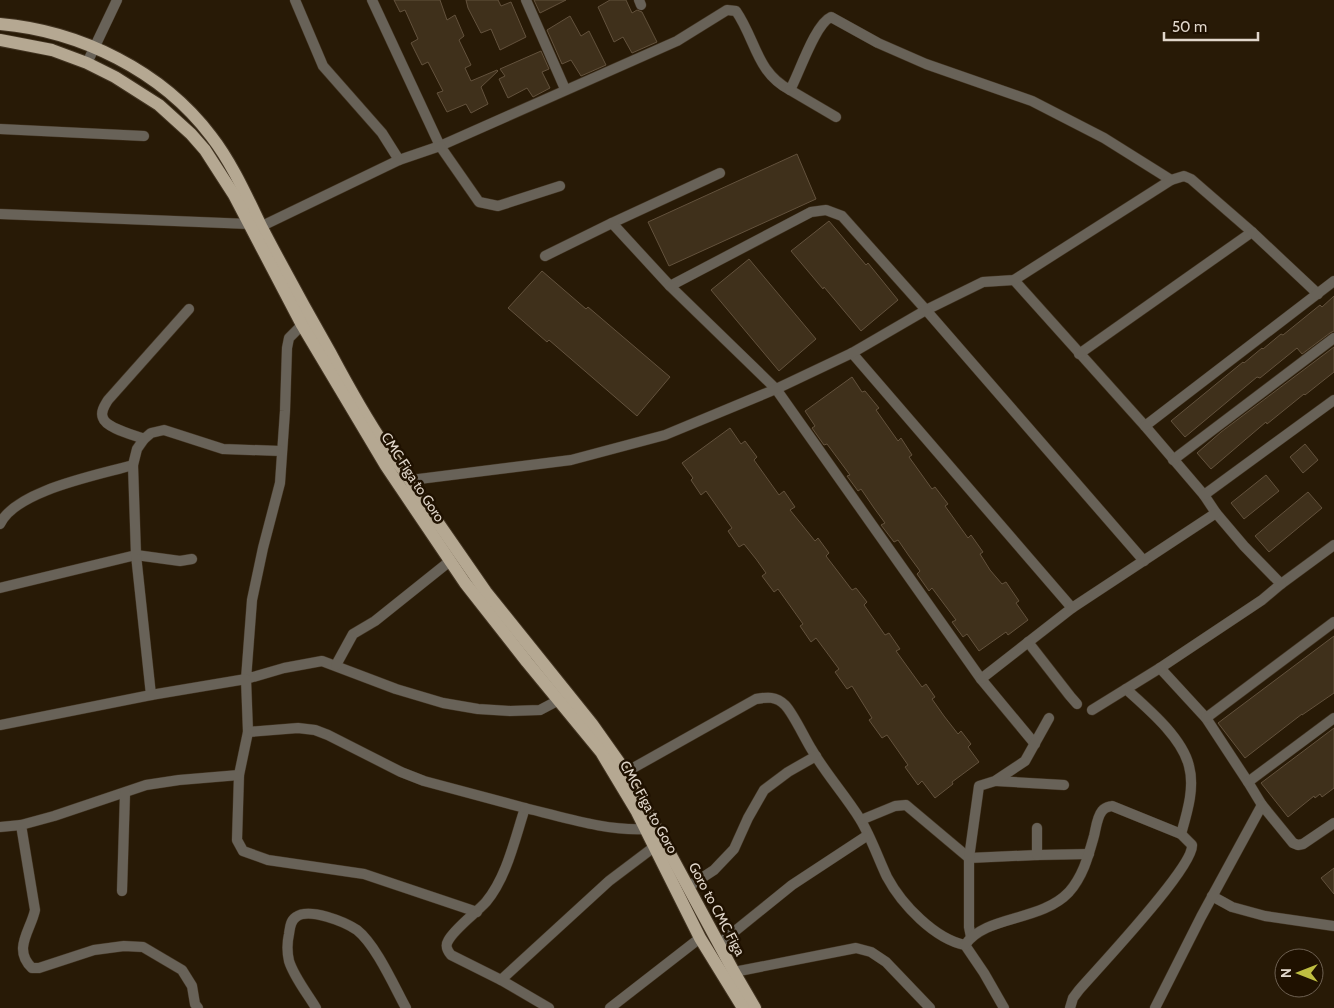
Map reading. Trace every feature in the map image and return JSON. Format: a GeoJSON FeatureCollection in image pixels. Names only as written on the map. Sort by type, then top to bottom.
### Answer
{"type":"FeatureCollection","features":[{"type":"Feature","properties":{"kind":"main road"},"geometry":{"type":"LineString","coordinates":[[0,24],[37,28],[94,48],[149,77],[184,105],[222,152],[255,219],[405,482]]}},
{"type":"Feature","properties":{"kind":"main road","name":"CMC Figa to Goro"},"geometry":{"type":"LineString","coordinates":[[0,40],[52,50],[87,63],[139,91],[159,105],[191,134],[204,150],[255,219],[302,324],[381,459],[405,482],[450,561],[526,662],[601,752],[645,828],[700,938],[742,1008]]}},
{"type":"Feature","properties":{"kind":"main road","name":"Goro to CMC Figa"},"geometry":{"type":"LineString","coordinates":[[405,482],[419,497],[480,584],[592,724],[626,772],[755,1008]]}},
{"type":"Feature","properties":{"kind":"street"},"geometry":{"type":"LineString","coordinates":[[87,63],[116,0]]}},
{"type":"Feature","properties":{"kind":"street"},"geometry":{"type":"LineString","coordinates":[[295,0],[323,66],[382,133],[399,160]]}},
{"type":"Feature","properties":{"kind":"street"},"geometry":{"type":"LineString","coordinates":[[372,0],[440,146],[479,202],[498,206],[560,186]]}},
{"type":"Feature","properties":{"kind":"street"},"geometry":{"type":"LineString","coordinates":[[526,0],[565,89]]}},
{"type":"Feature","properties":{"kind":"street"},"geometry":{"type":"LineString","coordinates":[[0,214],[255,219],[399,160],[440,146],[677,41],[727,10],[736,11],[743,20],[764,68],[771,77],[836,117]]}},
{"type":"Feature","properties":{"kind":"street"},"geometry":{"type":"LineString","coordinates":[[790,90],[813,41],[825,20],[831,17],[878,43],[918,61],[1032,101],[1104,138],[1171,180]]}},
{"type":"Feature","properties":{"kind":"street"},"geometry":{"type":"LineString","coordinates":[[0,129],[144,136]]}},
{"type":"Feature","properties":{"kind":"street"},"geometry":{"type":"LineString","coordinates":[[545,256],[720,173]]}},
{"type":"Feature","properties":{"kind":"street"},"geometry":{"type":"LineString","coordinates":[[405,482],[571,460],[665,435],[776,389],[852,353],[926,310],[983,282],[1014,280],[1171,180],[1184,176],[1191,179],[1252,232],[1318,294]]}},
{"type":"Feature","properties":{"kind":"street"},"geometry":{"type":"LineString","coordinates":[[670,286],[811,212],[826,210],[842,216],[1144,561]]}},
{"type":"Feature","properties":{"kind":"street"},"geometry":{"type":"LineString","coordinates":[[612,223],[670,286],[776,389],[981,679],[1035,744]]}},
{"type":"Feature","properties":{"kind":"street"},"geometry":{"type":"LineString","coordinates":[[1080,354],[1252,232]]}},
{"type":"Feature","properties":{"kind":"street"},"geometry":{"type":"LineString","coordinates":[[1014,280],[1145,426],[1204,495],[1216,513],[1244,546],[1281,584]]}},
{"type":"Feature","properties":{"kind":"street"},"geometry":{"type":"LineString","coordinates":[[1145,426],[1334,282]]}},
{"type":"Feature","properties":{"kind":"street"},"geometry":{"type":"LineString","coordinates":[[144,439],[108,425],[102,418],[102,411],[108,400],[189,309]]}},
{"type":"Feature","properties":{"kind":"street"},"geometry":{"type":"LineString","coordinates":[[302,324],[289,338],[287,348],[280,483],[252,600],[246,679],[248,732],[239,775],[238,840],[243,851],[268,860],[364,874],[477,912]]}},
{"type":"Feature","properties":{"kind":"street"},"geometry":{"type":"LineString","coordinates":[[1173,460],[1334,338]]}},
{"type":"Feature","properties":{"kind":"street"},"geometry":{"type":"LineString","coordinates":[[852,353],[1072,608]]}},
{"type":"Feature","properties":{"kind":"street"},"geometry":{"type":"LineString","coordinates":[[1204,495],[1334,400]]}},
{"type":"Feature","properties":{"kind":"street"},"geometry":{"type":"LineString","coordinates":[[152,694],[136,555],[133,465],[137,449],[144,439],[152,433],[164,430],[223,449],[281,451]]}},
{"type":"Feature","properties":{"kind":"street"},"geometry":{"type":"LineString","coordinates":[[0,524],[2,519],[22,502],[45,490],[133,465]]}},
{"type":"Feature","properties":{"kind":"street"},"geometry":{"type":"LineString","coordinates":[[981,679],[1072,608],[1216,513]]}},
{"type":"Feature","properties":{"kind":"street"},"geometry":{"type":"LineString","coordinates":[[1092,710],[1160,668],[1262,600],[1334,546]]}},
{"type":"Feature","properties":{"kind":"street"},"geometry":{"type":"LineString","coordinates":[[0,588],[136,555],[180,561],[192,559]]}},
{"type":"Feature","properties":{"kind":"street"},"geometry":{"type":"LineString","coordinates":[[336,665],[353,634],[375,620],[450,561]]}},
{"type":"Feature","properties":{"kind":"street"},"geometry":{"type":"LineString","coordinates":[[1206,718],[1334,622]]}},
{"type":"Feature","properties":{"kind":"street"},"geometry":{"type":"LineString","coordinates":[[1028,642],[1077,704]]}},
{"type":"Feature","properties":{"kind":"street"},"geometry":{"type":"LineString","coordinates":[[0,726],[152,694],[246,679],[322,661],[396,689],[442,703],[478,709],[540,710],[559,700]]}},
{"type":"Feature","properties":{"kind":"street"},"geometry":{"type":"LineString","coordinates":[[1160,668],[1206,718],[1262,805],[1293,843],[1303,844],[1334,822]]}},
{"type":"Feature","properties":{"kind":"street"},"geometry":{"type":"LineString","coordinates":[[1126,689],[1169,732],[1189,765],[1189,803],[1181,834]]}},
{"type":"Feature","properties":{"kind":"street"},"geometry":{"type":"LineString","coordinates":[[626,772],[756,699],[771,697],[784,704],[816,756],[860,820],[888,879],[904,902],[919,918],[937,933],[952,942],[968,941],[985,929],[1049,908],[1061,900],[1083,872],[1098,820],[1101,812],[1106,808],[1112,806],[1181,834],[1192,845],[1190,854],[1166,890],[1079,990],[1073,998],[1070,1008]]}},
{"type":"Feature","properties":{"kind":"street"},"geometry":{"type":"LineString","coordinates":[[1004,1008],[968,941],[969,858],[979,786],[995,781],[1025,761],[1049,718]]}},
{"type":"Feature","properties":{"kind":"street"},"geometry":{"type":"LineString","coordinates":[[1248,782],[1334,718]]}},
{"type":"Feature","properties":{"kind":"street"},"geometry":{"type":"LineString","coordinates":[[248,732],[288,728],[315,730],[401,772],[424,781],[525,808],[603,826],[645,828]]}},
{"type":"Feature","properties":{"kind":"street"},"geometry":{"type":"LineString","coordinates":[[688,887],[714,870],[734,849],[748,818],[764,790],[788,772],[816,756]]}},
{"type":"Feature","properties":{"kind":"street"},"geometry":{"type":"LineString","coordinates":[[0,827],[21,825],[54,816],[146,785],[239,775]]}},
{"type":"Feature","properties":{"kind":"street"},"geometry":{"type":"LineString","coordinates":[[995,781],[1064,785]]}},
{"type":"Feature","properties":{"kind":"street"},"geometry":{"type":"LineString","coordinates":[[122,891],[125,793]]}},
{"type":"Feature","properties":{"kind":"street"},"geometry":{"type":"LineString","coordinates":[[860,820],[895,806],[906,805],[969,858],[1089,854]]}},
{"type":"Feature","properties":{"kind":"street"},"geometry":{"type":"LineString","coordinates":[[1155,1008],[1212,896],[1262,805]]}},
{"type":"Feature","properties":{"kind":"street"},"geometry":{"type":"LineString","coordinates":[[525,808],[508,861],[488,899],[452,935],[448,941],[447,951],[451,955],[501,980],[549,1008]]}},
{"type":"Feature","properties":{"kind":"street"},"geometry":{"type":"LineString","coordinates":[[21,825],[26,865],[35,910],[28,926],[24,945],[24,958],[28,964],[32,968],[39,968],[94,950],[124,946],[143,947],[182,970],[192,986],[195,1004],[198,1008]]}},
{"type":"Feature","properties":{"kind":"street"},"geometry":{"type":"LineString","coordinates":[[1037,828],[1037,855]]}},
{"type":"Feature","properties":{"kind":"street"},"geometry":{"type":"LineString","coordinates":[[719,944],[792,885],[868,835]]}},
{"type":"Feature","properties":{"kind":"street"},"geometry":{"type":"LineString","coordinates":[[501,980],[610,881],[654,847]]}},
{"type":"Feature","properties":{"kind":"street"},"geometry":{"type":"LineString","coordinates":[[1212,896],[1232,907],[1265,916],[1334,926]]}},
{"type":"Feature","properties":{"kind":"street"},"geometry":{"type":"LineString","coordinates":[[316,1008],[289,962],[287,946],[290,925],[295,918],[302,914],[321,915],[346,924],[358,931],[369,943],[406,1008]]}},
{"type":"Feature","properties":{"kind":"street"},"geometry":{"type":"LineString","coordinates":[[610,1008],[700,938]]}},
{"type":"Feature","properties":{"kind":"street"},"geometry":{"type":"LineString","coordinates":[[734,972],[856,948],[871,952],[886,962],[930,1008]]}},
{"type":"Feature","properties":{"kind":"building"},"geometry":{"type":"Polygon","coordinates":[[[394,0],[440,0],[447,20],[455,15],[464,36],[459,40],[471,65],[465,68],[471,81],[498,71],[481,87],[488,104],[471,113],[466,104],[447,112],[437,93],[443,91],[428,62],[422,65],[411,43],[418,39],[405,10],[400,12],[394,0]]]}},
{"type":"Feature","properties":{"kind":"building"},"geometry":{"type":"Polygon","coordinates":[[[466,0],[498,0],[501,6],[511,2],[526,37],[500,50],[491,29],[481,33],[466,0]]]}},
{"type":"Feature","properties":{"kind":"building"},"geometry":{"type":"Polygon","coordinates":[[[534,0],[566,0],[540,13],[534,0]]]}},
{"type":"Feature","properties":{"kind":"building"},"geometry":{"type":"Polygon","coordinates":[[[610,0],[626,0],[632,13],[637,10],[642,12],[657,42],[632,53],[623,37],[614,42],[598,7],[610,0]]]}},
{"type":"Feature","properties":{"kind":"building"},"geometry":{"type":"Polygon","coordinates":[[[570,16],[581,36],[589,31],[606,65],[581,76],[571,60],[562,64],[547,30],[570,16]]]}},
{"type":"Feature","properties":{"kind":"building"},"geometry":{"type":"Polygon","coordinates":[[[541,51],[549,69],[542,72],[550,88],[533,97],[527,88],[508,98],[499,79],[505,76],[500,69],[541,51]]]}},
{"type":"Feature","properties":{"kind":"building"},"geometry":{"type":"Polygon","coordinates":[[[797,154],[816,199],[669,266],[648,222],[797,154]]]}},
{"type":"Feature","properties":{"kind":"building"},"geometry":{"type":"Polygon","coordinates":[[[829,221],[866,265],[868,263],[898,300],[861,331],[791,251],[829,221]]]}},
{"type":"Feature","properties":{"kind":"building"},"geometry":{"type":"Polygon","coordinates":[[[749,259],[816,339],[779,371],[711,290],[749,259]]]}},
{"type":"Feature","properties":{"kind":"building"},"geometry":{"type":"Polygon","coordinates":[[[542,271],[586,309],[588,307],[670,377],[637,416],[549,340],[547,342],[508,308],[542,271]]]}},
{"type":"Feature","properties":{"kind":"building"},"geometry":{"type":"Polygon","coordinates":[[[1334,296],[1334,331],[1302,354],[1297,348],[1260,378],[1257,377],[1185,437],[1171,421],[1243,362],[1281,334],[1283,335],[1320,305],[1322,307],[1334,296]]]}},
{"type":"Feature","properties":{"kind":"building"},"geometry":{"type":"Polygon","coordinates":[[[1334,347],[1334,372],[1267,424],[1266,422],[1211,469],[1197,453],[1221,432],[1334,347]]]}},
{"type":"Feature","properties":{"kind":"building"},"geometry":{"type":"Polygon","coordinates":[[[852,377],[862,392],[865,391],[879,408],[876,410],[898,441],[901,438],[912,455],[909,457],[932,489],[935,487],[948,504],[945,506],[968,538],[971,535],[983,552],[980,554],[990,570],[1002,584],[1006,582],[1019,601],[1016,603],[1028,620],[1008,635],[1006,632],[979,651],[967,634],[963,637],[952,622],[956,620],[932,588],[929,591],[917,574],[920,571],[898,540],[894,542],[881,525],[885,523],[861,489],[858,491],[847,476],[850,475],[827,444],[824,445],[812,428],[815,426],[805,411],[852,377]]]}},
{"type":"Feature","properties":{"kind":"building"},"geometry":{"type":"Polygon","coordinates":[[[730,428],[741,444],[745,441],[757,457],[754,460],[779,495],[784,491],[795,507],[790,510],[815,541],[818,538],[829,553],[826,556],[852,590],[856,588],[867,602],[864,605],[885,635],[889,633],[900,649],[896,651],[922,687],[926,684],[935,697],[932,699],[944,716],[958,734],[961,731],[971,744],[968,747],[979,762],[952,782],[953,784],[935,798],[922,781],[918,785],[905,767],[908,765],[887,735],[882,738],[869,720],[872,718],[852,686],[847,689],[835,672],[839,669],[816,638],[811,642],[800,626],[803,624],[778,589],[774,592],[762,576],[766,573],[756,559],[744,544],[739,547],[728,531],[732,528],[706,491],[701,495],[691,480],[693,478],[682,463],[730,428]]]}},
{"type":"Feature","properties":{"kind":"building"},"geometry":{"type":"Polygon","coordinates":[[[1305,444],[1318,460],[1303,473],[1290,457],[1305,444]]]}},
{"type":"Feature","properties":{"kind":"building"},"geometry":{"type":"Polygon","coordinates":[[[1266,475],[1279,491],[1244,519],[1231,503],[1266,475]]]}},
{"type":"Feature","properties":{"kind":"building"},"geometry":{"type":"Polygon","coordinates":[[[1308,492],[1322,508],[1269,552],[1255,536],[1308,492]]]}},
{"type":"Feature","properties":{"kind":"building"},"geometry":{"type":"Polygon","coordinates":[[[1334,636],[1334,693],[1302,714],[1245,758],[1218,723],[1334,636]]]}},
{"type":"Feature","properties":{"kind":"building"},"geometry":{"type":"Polygon","coordinates":[[[1334,728],[1334,788],[1322,797],[1320,794],[1315,798],[1314,796],[1288,817],[1261,783],[1334,728]]]}},
{"type":"Feature","properties":{"kind":"building"},"geometry":{"type":"Polygon","coordinates":[[[1334,868],[1334,894],[1321,878],[1334,868]]]}}]}
